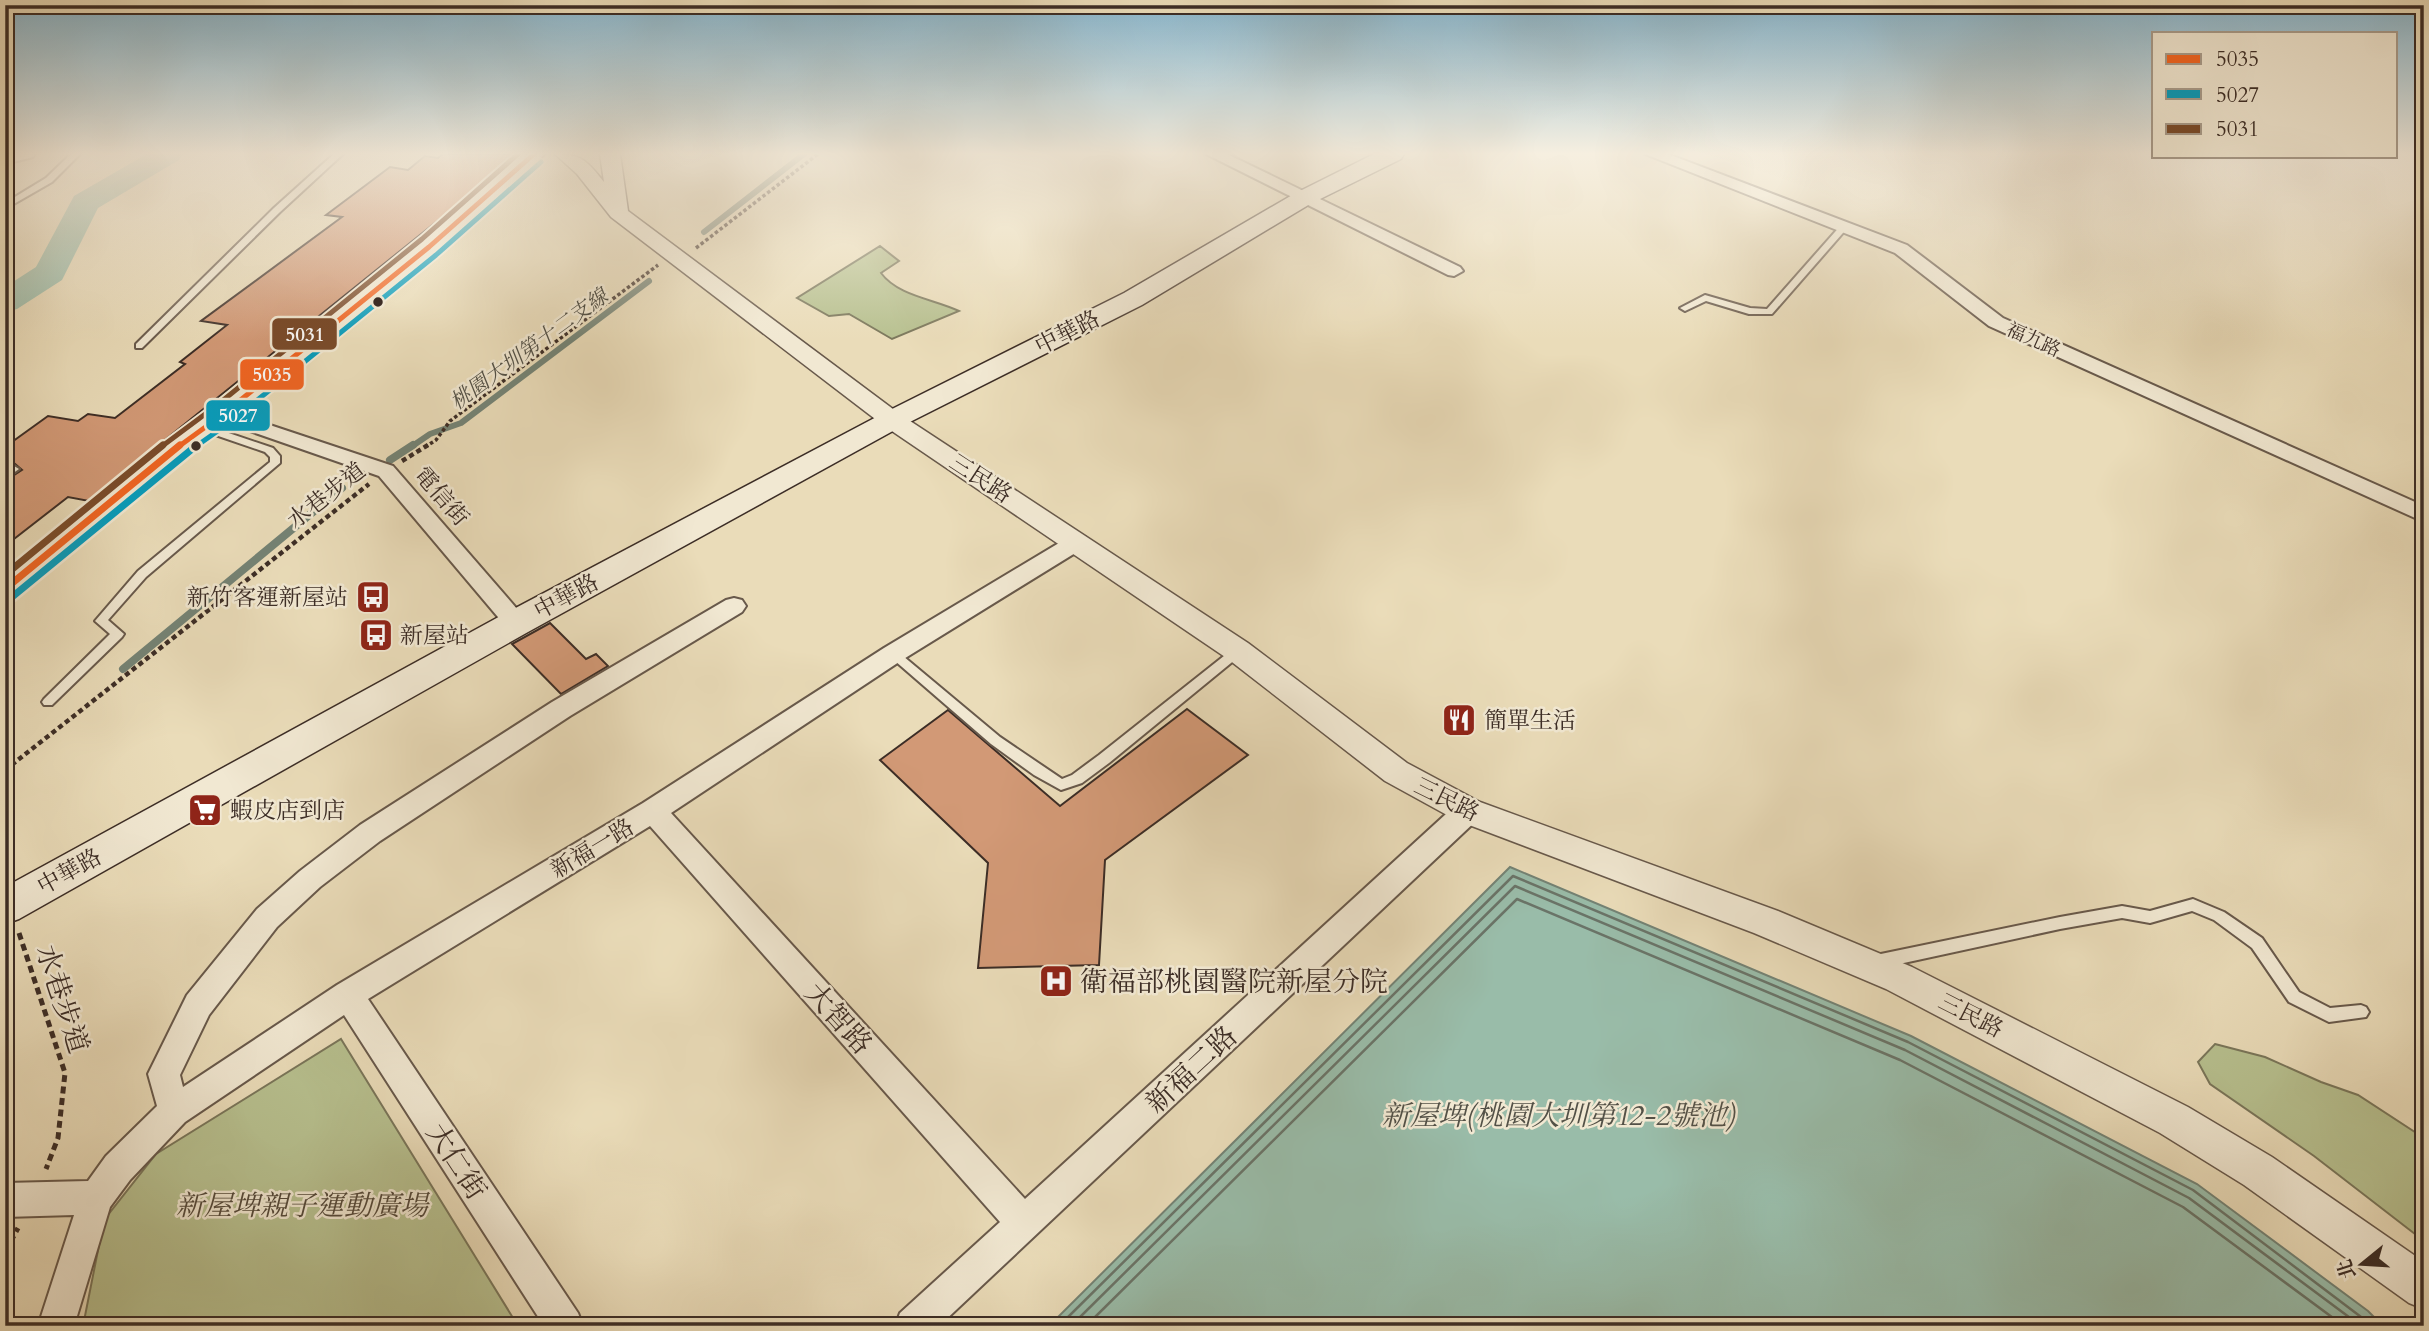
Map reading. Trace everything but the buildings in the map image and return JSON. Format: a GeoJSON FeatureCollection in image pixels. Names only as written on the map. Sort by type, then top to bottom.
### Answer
{"type":"FeatureCollection","features":[{"type":"Feature","properties":{"kind":"main road"},"geometry":{"type":"LineString","coordinates":[[8,584],[429,247],[464,216]]}},
{"type":"Feature","properties":{"kind":"main road","name":"中華路"},"geometry":{"type":"LineString","coordinates":[[7,905],[516,623],[892,421],[1133,299],[1274,216]]}},
{"type":"Feature","properties":{"kind":"street","name":"三民路"},"geometry":{"type":"LineString","coordinates":[[622,216],[892,421],[1238,652],[1395,772],[1468,811],[1766,922],[1899,978],[2174,1120],[2258,1171],[2424,1287]]}},
{"type":"Feature","properties":{"kind":"street"},"geometry":{"type":"LineString","coordinates":[[1339,216],[1454,271]]}},
{"type":"Feature","properties":{"kind":"street","name":"福九路"},"geometry":{"type":"LineString","coordinates":[[1819,216],[1901,249],[1921,262],[1971,305],[1996,321],[2424,514]]}},
{"type":"Feature","properties":{"kind":"street","name":"電信街"},"geometry":{"type":"LineString","coordinates":[[212,421],[386,471],[516,623]]}},
{"type":"Feature","properties":{"kind":"street","name":"新福一路"},"geometry":{"type":"LineString","coordinates":[[96,1198],[118,1168],[174,1111],[348,995],[653,811],[893,654],[1077,542]]}},
{"type":"Feature","properties":{"kind":"street"},"geometry":{"type":"LineString","coordinates":[[174,1111],[164,1074],[198,1005],[267,918],[310,879],[370,833],[561,709],[734,606]]}},
{"type":"Feature","properties":{"kind":"street","name":"大智路"},"geometry":{"type":"LineString","coordinates":[[653,811],[1024,1224]]}},
{"type":"Feature","properties":{"kind":"street","name":"新福二路"},"geometry":{"type":"LineString","coordinates":[[913,1326],[1468,811]]}},
{"type":"Feature","properties":{"kind":"street","name":"大仁街"},"geometry":{"type":"LineString","coordinates":[[348,995],[565,1326]]}},
{"type":"Feature","properties":{"kind":"street"},"geometry":{"type":"LineString","coordinates":[[20,1200],[96,1198],[56,1326]]}},
{"type":"Feature","properties":{"kind":"lane"},"geometry":{"type":"LineString","coordinates":[[139,346],[271,216]]}},
{"type":"Feature","properties":{"kind":"lane"},"geometry":{"type":"LineString","coordinates":[[1685,308],[1705,298],[1749,311],[1769,312],[1845,226]]}},
{"type":"Feature","properties":{"kind":"lane"},"geometry":{"type":"LineString","coordinates":[[48,702],[117,634],[101,621],[142,574],[275,463],[275,456],[270,450],[212,421]]}},
{"type":"Feature","properties":{"kind":"lane"},"geometry":{"type":"LineString","coordinates":[[893,654],[986,733],[1041,775],[1061,785],[1077,779],[1104,759],[1238,652]]}},
{"type":"Feature","properties":{"kind":"lane"},"geometry":{"type":"LineString","coordinates":[[1866,964],[2060,923],[2122,912],[2150,917],[2193,905],[2219,916],[2257,943],[2294,998],[2329,1015],[2361,1012]]}},
{"type":"Feature","properties":{"kind":"path","name":"水巷步道"},"geometry":{"type":"LineString","coordinates":[[5,770],[386,471],[436,440],[450,421],[733,216]]}},
{"type":"Feature","properties":{"kind":"path","name":"水巷步道"},"geometry":{"type":"LineString","coordinates":[[7,905],[65,1073],[58,1138],[20,1200]]}},
{"type":"Feature","properties":{"kind":"green space"},"geometry":{"type":"Polygon","coordinates":[[[880,246],[899,261],[881,273],[888,281],[907,292],[959,311],[892,339],[849,314],[829,316],[797,298],[880,246]]]}},
{"type":"Feature","properties":{"kind":"green space","name":"新屋埤親子運動廣場"},"geometry":{"type":"Polygon","coordinates":[[[341,1039],[518,1326],[83,1326],[104,1220],[156,1154],[341,1039]]]}},
{"type":"Feature","properties":{"kind":"green space"},"geometry":{"type":"Polygon","coordinates":[[[2215,1044],[2265,1057],[2358,1095],[2424,1138],[2424,1241],[2314,1156],[2210,1084],[2198,1062],[2215,1044]]]}},
{"type":"Feature","properties":{"kind":"water","name":"新屋埤(桃園大圳第12-2號池)"},"geometry":{"type":"Polygon","coordinates":[[[1510,867],[1911,1036],[2197,1184],[2368,1311],[2383,1326],[1049,1326],[1510,867]]]}},
{"type":"Feature","properties":{"kind":"waterway"},"geometry":{"type":"LineString","coordinates":[[5,302],[50,273],[78,216]]}},
{"type":"Feature","properties":{"kind":"waterway","name":"桃園大圳第十二支線"},"geometry":{"type":"LineString","coordinates":[[704,232],[724,216]]}},
{"type":"Feature","properties":{"kind":"waterway","name":"桃園大圳第十二支線"},"geometry":{"type":"LineString","coordinates":[[411,447],[430,434],[461,423],[649,281]]}},
{"type":"Feature","properties":{"kind":"waterway","name":"桃園大圳第十二支線"},"geometry":{"type":"LineString","coordinates":[[390,460],[413,445]]}},
{"type":"Feature","properties":{"kind":"waterway","name":"桃園大圳第十二支線"},"geometry":{"type":"LineString","coordinates":[[123,669],[342,488]]}},
{"type":"Feature","properties":{"kind":"transit line","name":"5031"},"geometry":{"type":"LineString","coordinates":[[5,575],[448,216]]}},
{"type":"Feature","properties":{"kind":"transit line","name":"5035"},"geometry":{"type":"LineString","coordinates":[[5,589],[464,216]]}},
{"type":"Feature","properties":{"kind":"transit line","name":"5027"},"geometry":{"type":"LineString","coordinates":[[12,597],[208,436],[229,423],[436,255],[480,216]]}},
{"type":"Feature","properties":{"kind":"place","name":"新竹客運新屋站"},"geometry":{"type":"Point","coordinates":[373,597]}},
{"type":"Feature","properties":{"kind":"place","name":"新屋站"},"geometry":{"type":"Point","coordinates":[376,635]}},
{"type":"Feature","properties":{"kind":"place","name":"簡單生活"},"geometry":{"type":"Point","coordinates":[1459,720]}},
{"type":"Feature","properties":{"kind":"place","name":"蝦皮店到店"},"geometry":{"type":"Point","coordinates":[205,810]}},
{"type":"Feature","properties":{"kind":"place","name":"衛福部桃園醫院新屋分院"},"geometry":{"type":"Point","coordinates":[1056,981]}}]}
